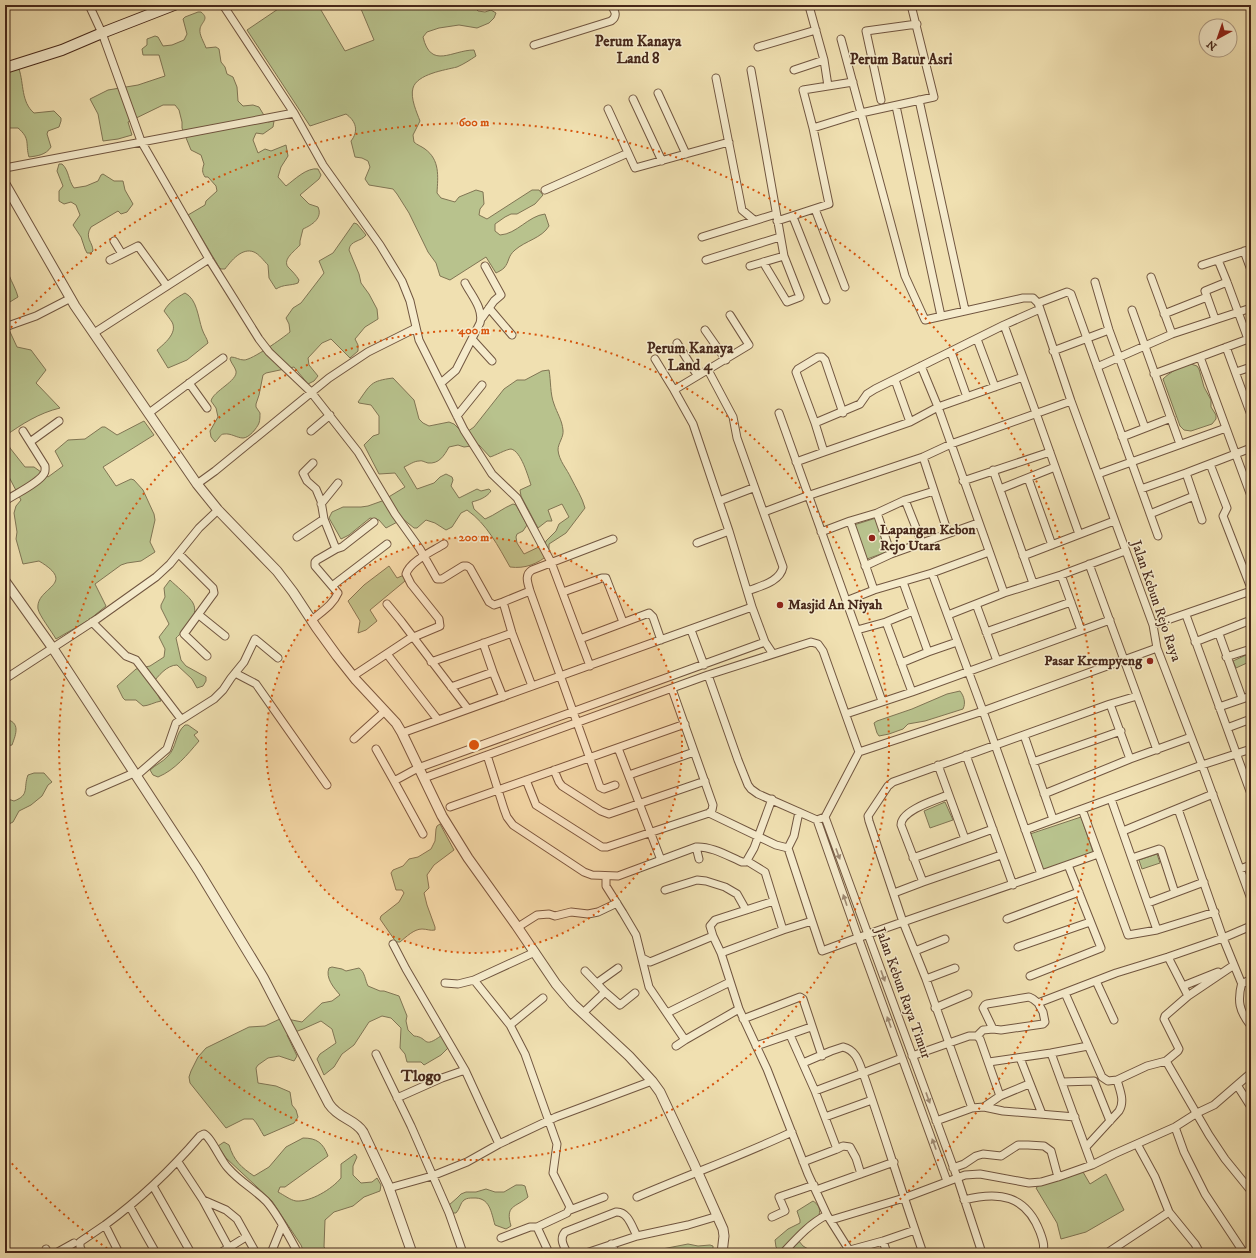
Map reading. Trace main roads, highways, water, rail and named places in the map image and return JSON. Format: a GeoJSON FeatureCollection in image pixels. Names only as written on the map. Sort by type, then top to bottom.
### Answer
{"type":"FeatureCollection","features":[{"type":"Feature","properties":{"kind":"main road"},"geometry":{"type":"LineString","coordinates":[[5,68],[62,50],[174,5]]}},
{"type":"Feature","properties":{"kind":"place","name":"Lapangan Kebon Rejo Utara"},"geometry":{"type":"Point","coordinates":[872,538]}},
{"type":"Feature","properties":{"kind":"place","name":"Masjid An Niyah"},"geometry":{"type":"Point","coordinates":[780,605]}},
{"type":"Feature","properties":{"kind":"place","name":"Pasar Krempyeng"},"geometry":{"type":"Point","coordinates":[1150,661]}},
{"type":"Feature","properties":{"kind":"district","name":"Perum Kanaya Land 8"},"geometry":{"type":"Point","coordinates":[638,50]}},
{"type":"Feature","properties":{"kind":"district","name":"Perum Batur Asri"},"geometry":{"type":"Point","coordinates":[901,59]}},
{"type":"Feature","properties":{"kind":"district","name":"Perum Kanaya Land 4"},"geometry":{"type":"Point","coordinates":[690,356]}},
{"type":"Feature","properties":{"kind":"district","name":"Tlogo"},"geometry":{"type":"Point","coordinates":[421,1076]}}]}
